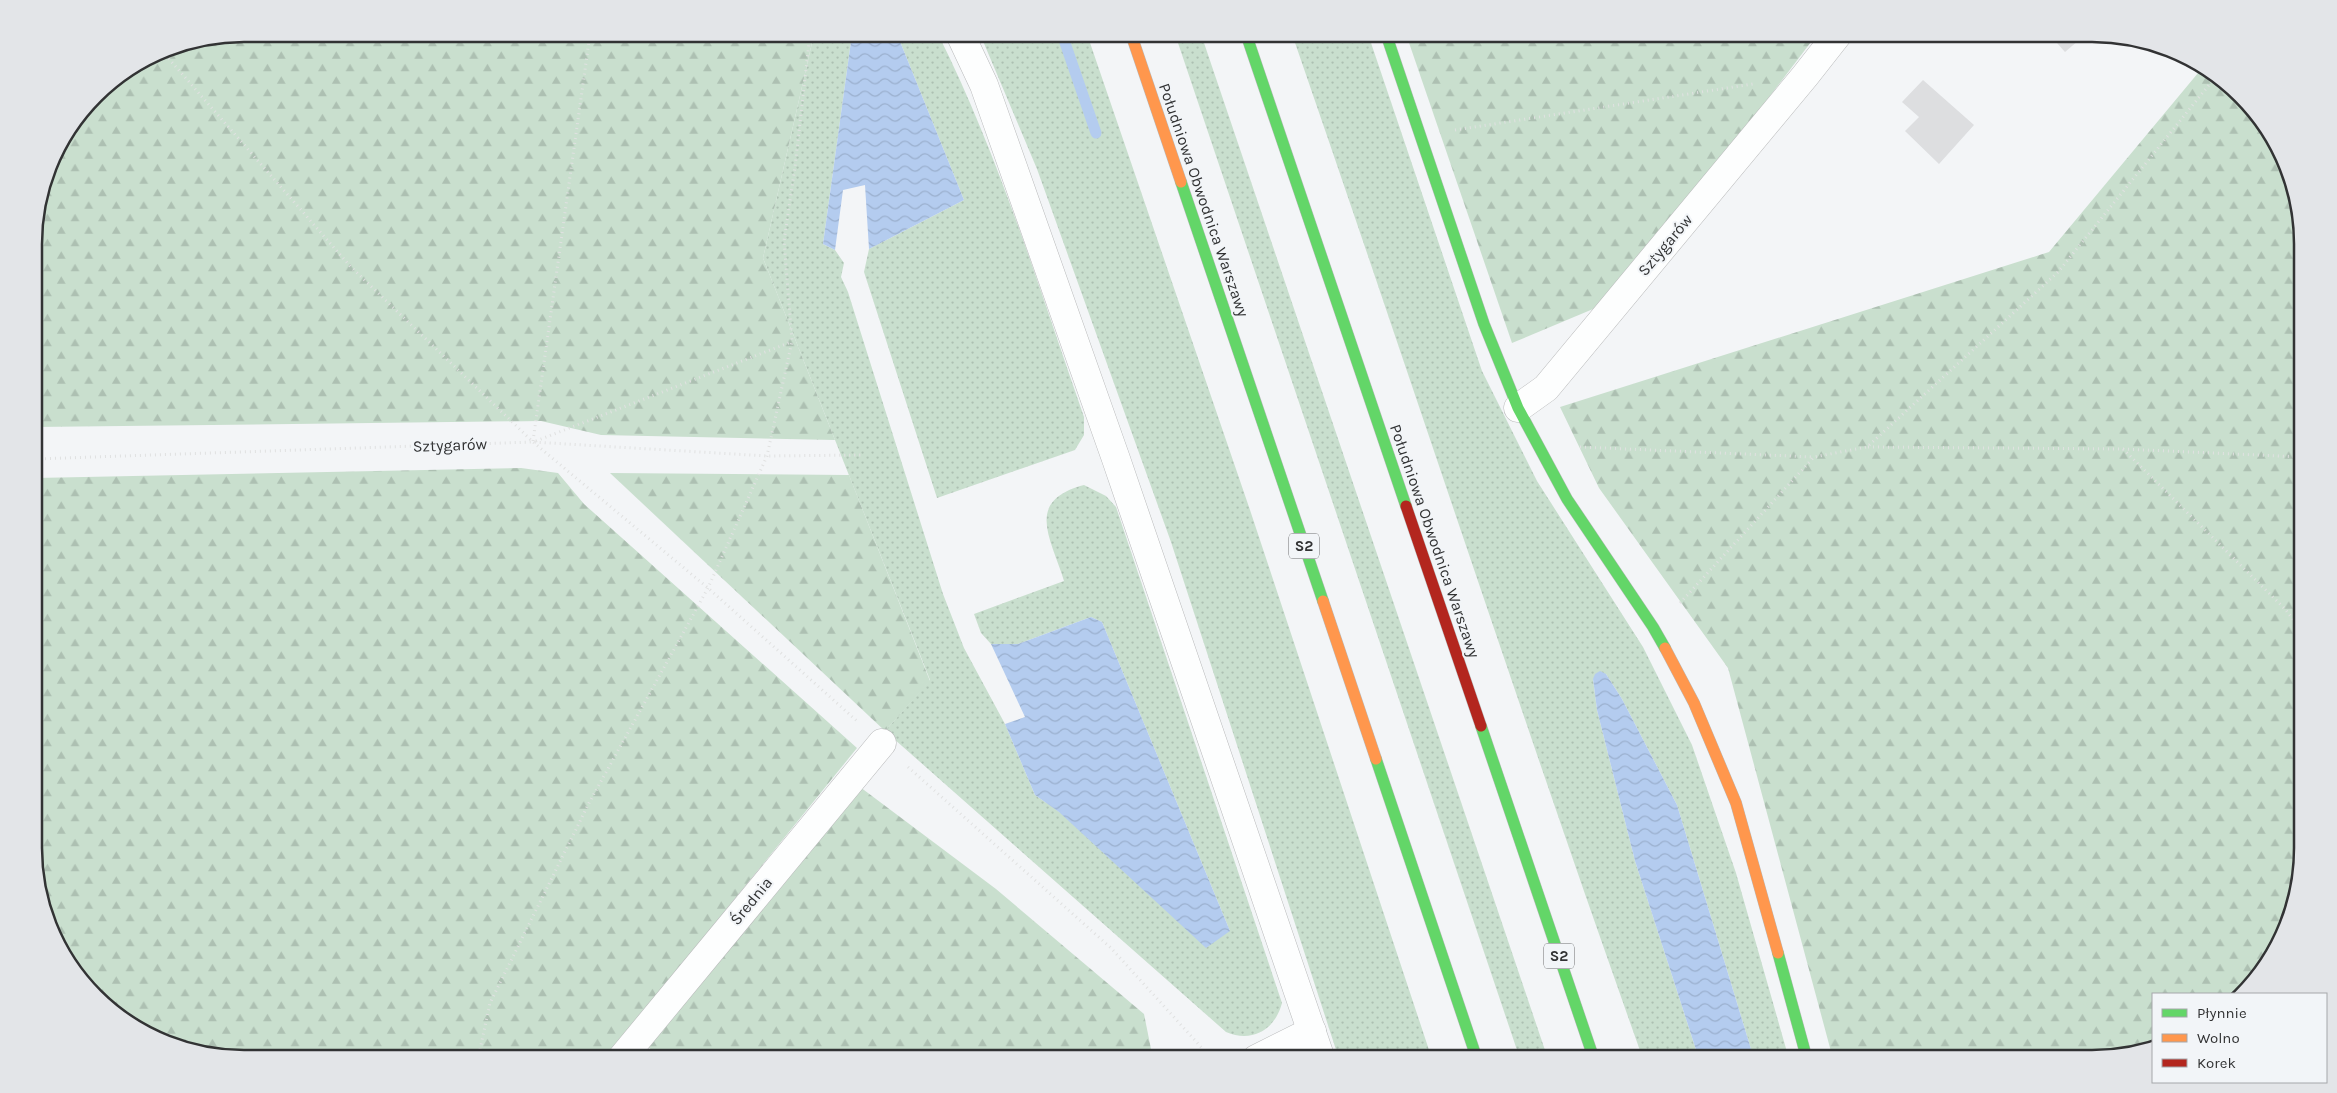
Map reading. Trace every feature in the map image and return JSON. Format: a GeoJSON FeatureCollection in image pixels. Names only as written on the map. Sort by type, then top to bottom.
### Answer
{"type":"FeatureCollection","features":[{"type":"Feature","properties":{"kind":"main road","name":"Południowa Obwodnica Warszawy"},"geometry":{"type":"LineString","coordinates":[[1134,42],[1474,1050]]}},
{"type":"Feature","properties":{"kind":"main road","name":"Południowa Obwodnica Warszawy"},"geometry":{"type":"LineString","coordinates":[[1249,42],[1591,1050]]}},
{"type":"Feature","properties":{"kind":"main road"},"geometry":{"type":"LineString","coordinates":[[1389,42],[1484,324],[1518,408],[1567,499],[1653,627],[1694,703],[1736,803],[1805,1050]]}},
{"type":"Feature","properties":{"kind":"street"},"geometry":{"type":"LineString","coordinates":[[964,42],[984,85],[1119,468],[1318,1050]]}},
{"type":"Feature","properties":{"kind":"street","name":"Sztygarów"},"geometry":{"type":"LineString","coordinates":[[1518,408],[1546,388],[1832,42]]}},
{"type":"Feature","properties":{"kind":"street","name":"Średnia"},"geometry":{"type":"LineString","coordinates":[[628,1050],[882,743]]}},
{"type":"Feature","properties":{"kind":"street"},"geometry":{"type":"LineString","coordinates":[[1274,1050],[1312,1031]]}},
{"type":"Feature","properties":{"kind":"path"},"geometry":{"type":"LineString","coordinates":[[533,442],[589,42]]}},
{"type":"Feature","properties":{"kind":"path"},"geometry":{"type":"LineString","coordinates":[[480,1050],[490,1003],[589,803],[708,588],[767,456],[792,342],[784,241],[795,168],[809,42]]}},
{"type":"Feature","properties":{"kind":"path"},"geometry":{"type":"LineString","coordinates":[[168,58],[350,266],[533,442],[708,588],[1111,948],[1204,1050]]}},
{"type":"Feature","properties":{"kind":"path"},"geometry":{"type":"LineString","coordinates":[[1420,135],[1805,76]]}},
{"type":"Feature","properties":{"kind":"path"},"geometry":{"type":"LineString","coordinates":[[1867,447],[2058,272],[2212,81]]}},
{"type":"Feature","properties":{"kind":"path"},"geometry":{"type":"LineString","coordinates":[[533,442],[792,342]]}},
{"type":"Feature","properties":{"kind":"path","name":"Sztygarów"},"geometry":{"type":"LineString","coordinates":[[42,459],[533,442],[767,456],[864,455]]}},
{"type":"Feature","properties":{"kind":"path"},"geometry":{"type":"LineString","coordinates":[[1537,446],[1814,458],[1867,447],[2122,449],[2294,457]]}},
{"type":"Feature","properties":{"kind":"path"},"geometry":{"type":"LineString","coordinates":[[2122,449],[2285,609],[2294,620]]}},
{"type":"Feature","properties":{"kind":"path"},"geometry":{"type":"LineString","coordinates":[[1653,627],[1686,597],[1814,458]]}},
{"type":"Feature","properties":{"kind":"green space"},"geometry":{"type":"Polygon","coordinates":[[[244,42],[812,42],[763,258],[835,440],[601,435],[541,421],[42,427],[42,244],[44,218],[53,179],[63,155],[76,132],[111,93],[132,76],[155,63],[179,53],[218,44],[244,42]]]}},
{"type":"Feature","properties":{"kind":"green space"},"geometry":{"type":"Polygon","coordinates":[[[812,42],[851,42],[823,244],[835,250],[844,263],[841,277],[848,292],[943,594],[964,648],[1005,724],[1035,795],[1230,931],[1102,622],[1091,617],[1018,644],[991,644],[981,633],[974,614],[1064,581],[1049,536],[1048,511],[1054,501],[1065,492],[1084,485],[1106,496],[1116,507],[1282,1003],[1274,1020],[1261,1032],[1245,1036],[1226,1032],[885,731],[930,680],[763,258],[812,42]]]}},
{"type":"Feature","properties":{"kind":"green space"},"geometry":{"type":"Polygon","coordinates":[[[900,42],[942,42],[960,80],[999,175],[1084,417],[1084,435],[1075,450],[937,498],[864,272],[869,249],[964,200],[900,42]]]}},
{"type":"Feature","properties":{"kind":"green space"},"geometry":{"type":"Polygon","coordinates":[[[983,42],[1090,42],[1250,510],[1429,1050],[1336,1050],[1171,542],[1037,169],[983,42]]]}},
{"type":"Feature","properties":{"kind":"green space"},"geometry":{"type":"Polygon","coordinates":[[[1178,42],[1204,42],[1545,1050],[1517,1050],[1178,42]]]}},
{"type":"Feature","properties":{"kind":"green space"},"geometry":{"type":"Polygon","coordinates":[[[1295,42],[1371,42],[1482,371],[1537,481],[1643,647],[1692,745],[1736,873],[1786,1050],[1751,1050],[1677,805],[1622,699],[1606,674],[1593,679],[1597,710],[1635,861],[1696,1050],[1640,1050],[1295,42]]]}},
{"type":"Feature","properties":{"kind":"green space"},"geometry":{"type":"Polygon","coordinates":[[[1409,42],[1811,42],[1726,154],[1605,304],[1512,343],[1409,42]]]}},
{"type":"Feature","properties":{"kind":"green space"},"geometry":{"type":"Polygon","coordinates":[[[2198,72],[2216,84],[2253,121],[2274,155],[2284,179],[2291,205],[2294,231],[2294,862],[2288,901],[2274,938],[2261,961],[2233,993],[2152,993],[2152,1042],[2132,1047],[2106,1050],[1831,1050],[1728,668],[1599,488],[1560,407],[2049,252],[2198,72]]]}},
{"type":"Feature","properties":{"kind":"green space"},"geometry":{"type":"Polygon","coordinates":[[[521,468],[558,473],[584,504],[857,748],[612,1050],[231,1050],[205,1047],[179,1040],[155,1030],[132,1017],[93,982],[76,961],[63,938],[49,901],[42,849],[42,478],[521,468]]]}},
{"type":"Feature","properties":{"kind":"green space"},"geometry":{"type":"Polygon","coordinates":[[[610,473],[849,475],[930,681],[885,731],[610,473]]]}},
{"type":"Feature","properties":{"kind":"green space"},"geometry":{"type":"Polygon","coordinates":[[[860,787],[996,889],[1144,1014],[1151,1050],[652,1050],[648,1047],[860,787]]]}},
{"type":"Feature","properties":{"kind":"water"},"geometry":{"type":"Polygon","coordinates":[[[851,42],[900,42],[964,200],[869,249],[865,185],[843,190],[835,250],[823,244],[851,42]]]}},
{"type":"Feature","properties":{"kind":"water"},"geometry":{"type":"Polygon","coordinates":[[[1091,617],[1102,622],[1230,931],[1206,948],[1059,812],[1035,795],[1005,724],[1025,717],[991,644],[1018,644],[1091,617]]]}},
{"type":"Feature","properties":{"kind":"water"},"geometry":{"type":"Polygon","coordinates":[[[1600,671],[1606,674],[1622,699],[1677,805],[1751,1050],[1696,1050],[1635,861],[1597,710],[1593,679],[1595,674],[1600,671]]]}},
{"type":"Feature","properties":{"kind":"building"},"geometry":{"type":"Polygon","coordinates":[[[2056,42],[2077,42],[2065,52],[2056,42]]]}},
{"type":"Feature","properties":{"kind":"building"},"geometry":{"type":"Polygon","coordinates":[[[1923,80],[1974,125],[1939,164],[1905,131],[1919,117],[1902,102],[1923,80]]]}},
{"type":"Feature","properties":{"kind":"waterway"},"geometry":{"type":"LineString","coordinates":[[1065,42],[1096,133]]}},
{"type":"Feature","properties":{"kind":"traffic: fast"},"geometry":{"type":"LineString","coordinates":[[1249,42],[1406,506]]}},
{"type":"Feature","properties":{"kind":"traffic: fast"},"geometry":{"type":"LineString","coordinates":[[1389,42],[1484,324],[1518,408],[1567,499],[1653,627],[1665,648]]}},
{"type":"Feature","properties":{"kind":"traffic: fast"},"geometry":{"type":"LineString","coordinates":[[1181,182],[1323,601]]}},
{"type":"Feature","properties":{"kind":"traffic: fast"},"geometry":{"type":"LineString","coordinates":[[1481,726],[1591,1050]]}},
{"type":"Feature","properties":{"kind":"traffic: fast"},"geometry":{"type":"LineString","coordinates":[[1376,759],[1474,1050]]}},
{"type":"Feature","properties":{"kind":"traffic: fast"},"geometry":{"type":"LineString","coordinates":[[1778,953],[1805,1050]]}},
{"type":"Feature","properties":{"kind":"traffic: slow"},"geometry":{"type":"LineString","coordinates":[[1134,42],[1181,182]]}},
{"type":"Feature","properties":{"kind":"traffic: slow"},"geometry":{"type":"LineString","coordinates":[[1323,601],[1376,759]]}},
{"type":"Feature","properties":{"kind":"traffic: slow"},"geometry":{"type":"LineString","coordinates":[[1665,648],[1694,703],[1736,803],[1778,953]]}},
{"type":"Feature","properties":{"kind":"traffic: jam"},"geometry":{"type":"LineString","coordinates":[[1406,506],[1481,726]]}}]}
